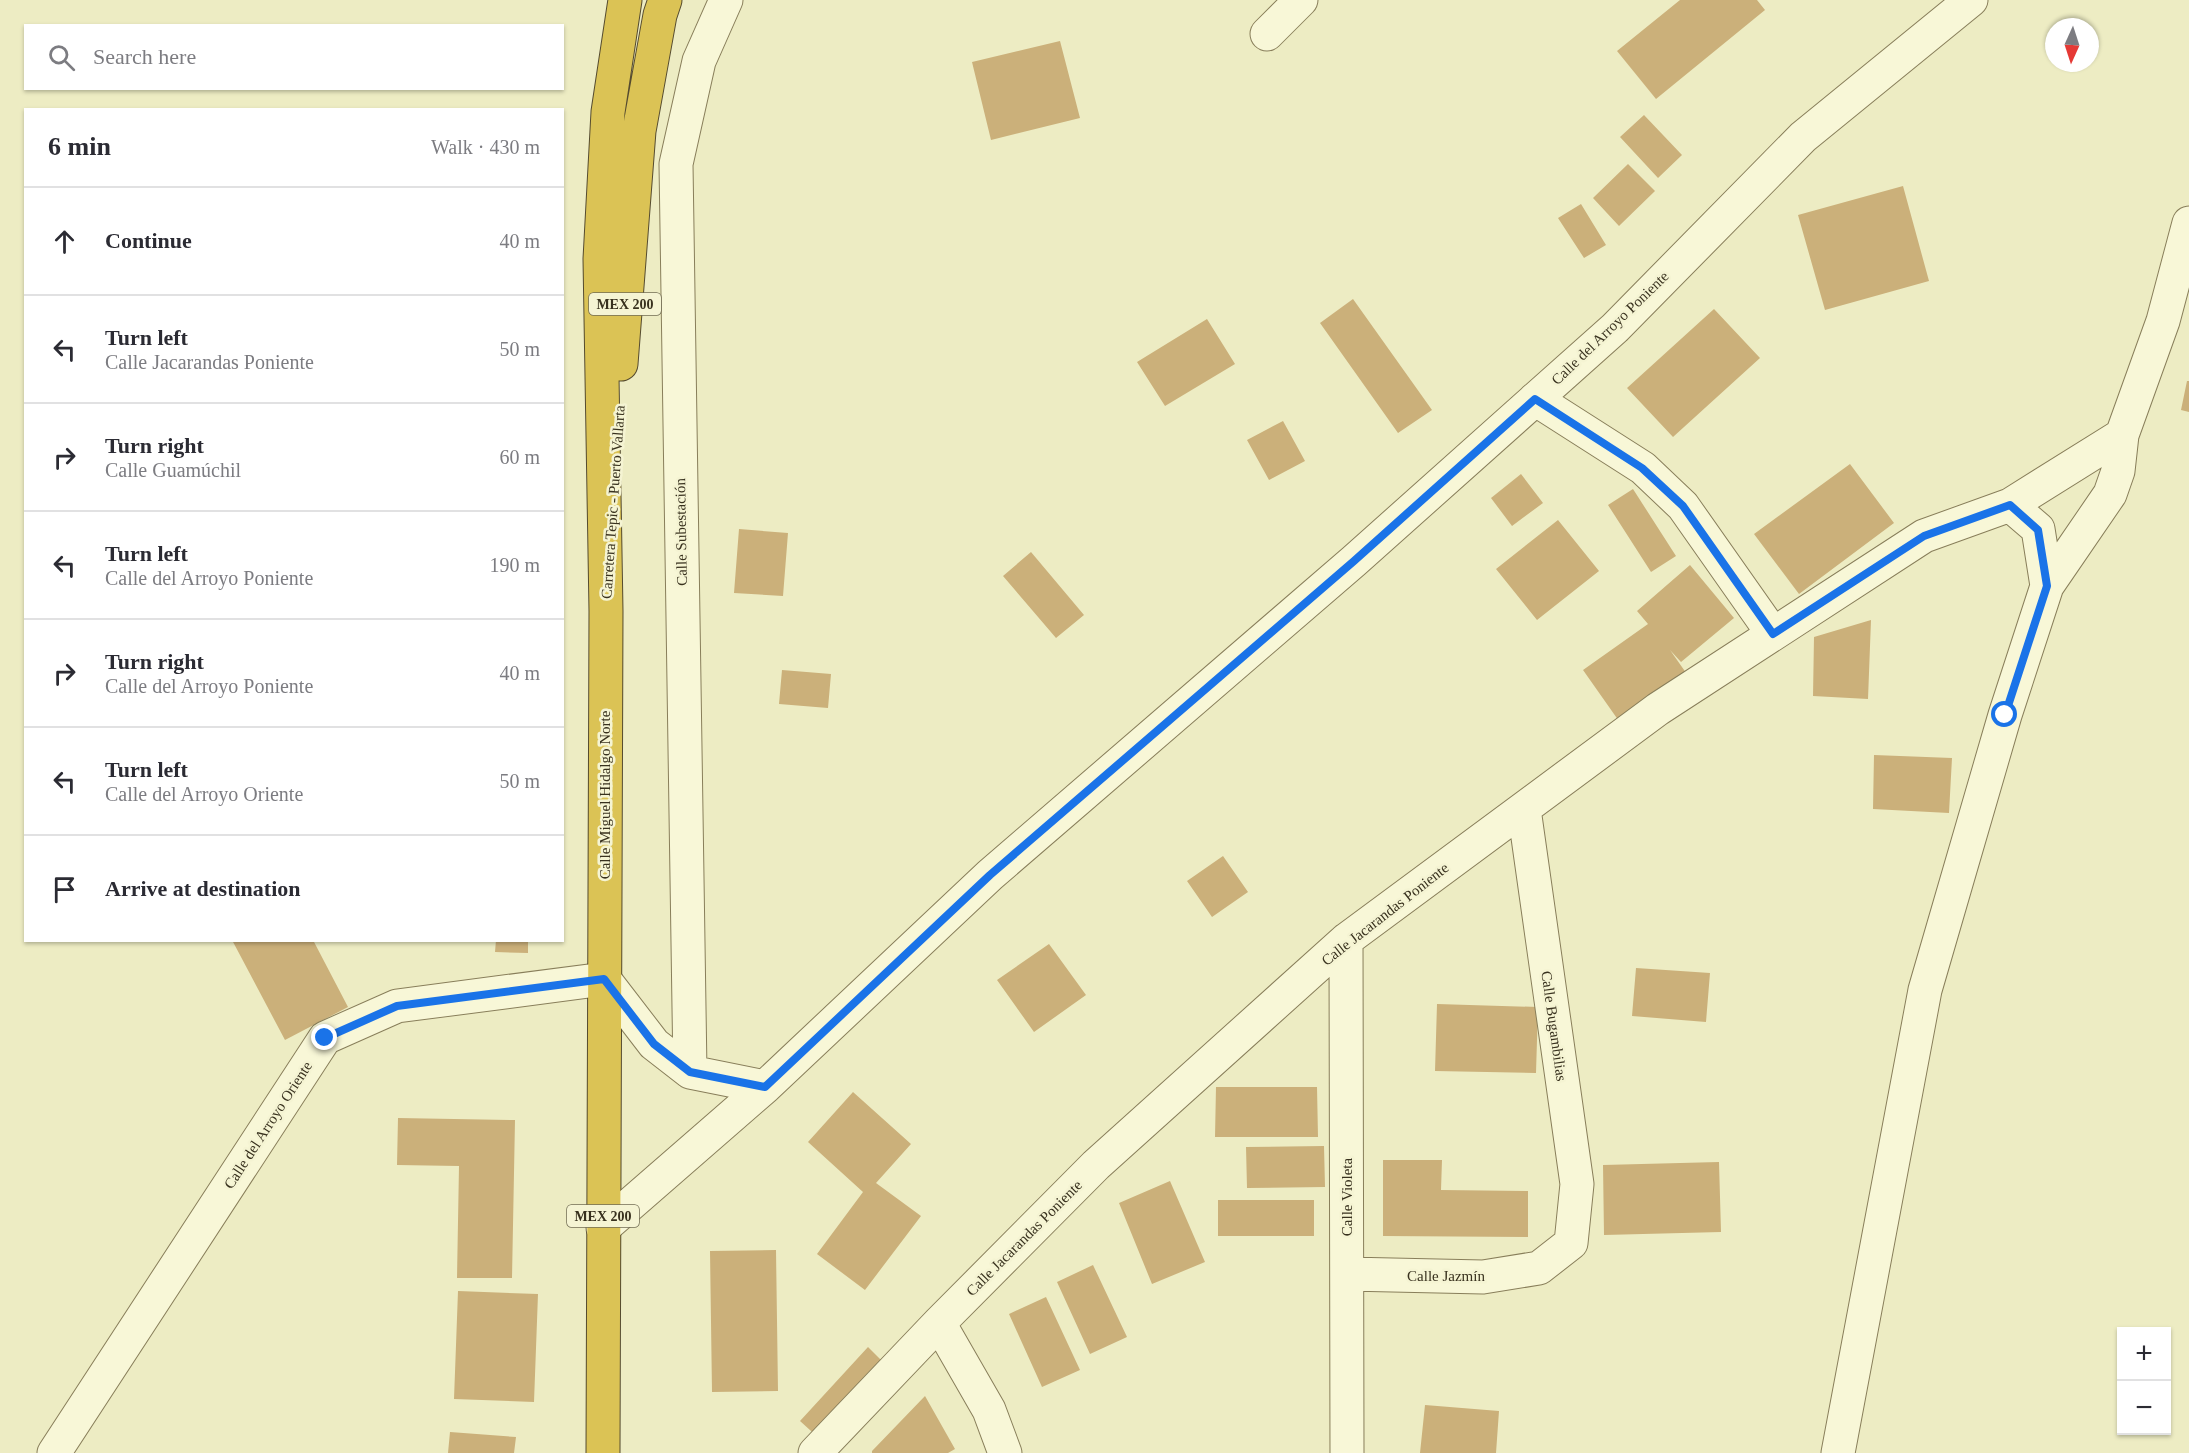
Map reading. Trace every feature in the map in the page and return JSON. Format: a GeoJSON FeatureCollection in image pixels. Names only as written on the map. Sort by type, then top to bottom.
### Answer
{"type":"FeatureCollection","features":[{"type":"Feature","properties":{"kind":"highway"},"geometry":{"type":"LineString","coordinates":[[600,259],[603,0]]}},
{"type":"Feature","properties":{"kind":"highway","name":"Carretera Tepic - Puerto Vallarta"},"geometry":{"type":"LineString","coordinates":[[606,611],[600,259],[608,112],[625,0]]}},
{"type":"Feature","properties":{"kind":"highway","name":"Carretera Tepic - Puerto Vallarta"},"geometry":{"type":"LineString","coordinates":[[606,611],[628,254],[639,131],[660,15],[665,0]]}},
{"type":"Feature","properties":{"kind":"highway","name":"Calle Miguel Hidalgo Norte"},"geometry":{"type":"LineString","coordinates":[[604,979],[606,611]]}},
{"type":"Feature","properties":{"kind":"highway","name":"MEX 200"},"geometry":{"type":"LineString","coordinates":[[603,1453],[604,979]]}},
{"type":"Feature","properties":{"kind":"street","name":"Calle Subestación"},"geometry":{"type":"LineString","coordinates":[[690,1072],[676,164],[699,61],[726,0]]}},
{"type":"Feature","properties":{"kind":"street"},"geometry":{"type":"LineString","coordinates":[[1267,34],[1300,0]]}},
{"type":"Feature","properties":{"kind":"street","name":"Calle del Arroyo Poniente"},"geometry":{"type":"LineString","coordinates":[[603,1228],[765,1087],[990,875],[1354,561],[1615,328],[1803,137],[1971,0]]}},
{"type":"Feature","properties":{"kind":"street"},"geometry":{"type":"LineString","coordinates":[[1838,1453],[1925,990],[2005,715],[2047,586],[2110,494],[2118,471],[2122,435],[2163,321],[2189,223]]}},
{"type":"Feature","properties":{"kind":"street"},"geometry":{"type":"LineString","coordinates":[[1535,399],[1642,468],[1683,506],[1773,634]]}},
{"type":"Feature","properties":{"kind":"street","name":"Calle Jacarandas Poniente"},"geometry":{"type":"LineString","coordinates":[[815,1453],[939,1323],[1096,1165],[1346,940],[1658,709],[1773,634],[1924,536],[2010,505],[2122,435]]}},
{"type":"Feature","properties":{"kind":"street"},"geometry":{"type":"LineString","coordinates":[[2010,505],[2038,530],[2047,586]]}},
{"type":"Feature","properties":{"kind":"street","name":"Calle Bugambilias"},"geometry":{"type":"LineString","coordinates":[[1524,809],[1577,1184],[1571,1243]]}},
{"type":"Feature","properties":{"kind":"street","name":"Calle Violeta"},"geometry":{"type":"LineString","coordinates":[[1346,940],[1347,1453]]}},
{"type":"Feature","properties":{"kind":"street"},"geometry":{"type":"LineString","coordinates":[[604,979],[654,1044],[690,1072],[765,1087]]}},
{"type":"Feature","properties":{"kind":"street","name":"Calle del Arroyo Oriente"},"geometry":{"type":"LineString","coordinates":[[54,1453],[325,1038],[397,1006],[604,979]]}},
{"type":"Feature","properties":{"kind":"street","name":"Calle Jazmín"},"geometry":{"type":"LineString","coordinates":[[1347,1274],[1483,1277],[1539,1268],[1571,1243]]}},
{"type":"Feature","properties":{"kind":"street"},"geometry":{"type":"LineString","coordinates":[[939,1323],[989,1410],[1005,1453]]}},
{"type":"Feature","properties":{"kind":"building"},"geometry":{"type":"Polygon","coordinates":[[[1680,0],[1757,0],[1765,10],[1656,99],[1617,51],[1680,0]]]}},
{"type":"Feature","properties":{"kind":"building"},"geometry":{"type":"Polygon","coordinates":[[[1060,41],[1080,118],[991,140],[972,62],[1060,41]]]}},
{"type":"Feature","properties":{"kind":"building"},"geometry":{"type":"Polygon","coordinates":[[[1644,115],[1682,155],[1658,178],[1620,137],[1644,115]]]}},
{"type":"Feature","properties":{"kind":"building"},"geometry":{"type":"Polygon","coordinates":[[[1628,164],[1655,191],[1619,226],[1593,198],[1628,164]]]}},
{"type":"Feature","properties":{"kind":"building"},"geometry":{"type":"Polygon","coordinates":[[[1903,186],[1929,281],[1825,310],[1798,215],[1903,186]]]}},
{"type":"Feature","properties":{"kind":"building"},"geometry":{"type":"Polygon","coordinates":[[[1581,204],[1606,245],[1584,258],[1558,218],[1581,204]]]}},
{"type":"Feature","properties":{"kind":"building"},"geometry":{"type":"Polygon","coordinates":[[[1353,299],[1432,410],[1398,433],[1320,323],[1353,299]]]}},
{"type":"Feature","properties":{"kind":"building"},"geometry":{"type":"Polygon","coordinates":[[[1714,309],[1760,358],[1673,437],[1627,388],[1714,309]]]}},
{"type":"Feature","properties":{"kind":"building"},"geometry":{"type":"Polygon","coordinates":[[[1207,319],[1235,364],[1165,406],[1137,362],[1207,319]]]}},
{"type":"Feature","properties":{"kind":"building"},"geometry":{"type":"Polygon","coordinates":[[[2187,381],[2189,381],[2189,412],[2181,410],[2187,381]]]}},
{"type":"Feature","properties":{"kind":"building"},"geometry":{"type":"Polygon","coordinates":[[[1283,421],[1305,461],[1269,480],[1247,440],[1283,421]]]}},
{"type":"Feature","properties":{"kind":"building"},"geometry":{"type":"Polygon","coordinates":[[[1850,464],[1894,523],[1799,594],[1754,534],[1850,464]]]}},
{"type":"Feature","properties":{"kind":"building"},"geometry":{"type":"Polygon","coordinates":[[[1521,474],[1543,503],[1512,526],[1491,498],[1521,474]]]}},
{"type":"Feature","properties":{"kind":"building"},"geometry":{"type":"Polygon","coordinates":[[[1633,489],[1676,556],[1651,572],[1608,505],[1633,489]]]}},
{"type":"Feature","properties":{"kind":"building"},"geometry":{"type":"Polygon","coordinates":[[[1558,520],[1599,571],[1537,620],[1496,569],[1558,520]]]}},
{"type":"Feature","properties":{"kind":"building"},"geometry":{"type":"Polygon","coordinates":[[[739,529],[788,533],[783,596],[734,593],[739,529]]]}},
{"type":"Feature","properties":{"kind":"building"},"geometry":{"type":"Polygon","coordinates":[[[1031,552],[1084,615],[1056,638],[1003,576],[1031,552]]]}},
{"type":"Feature","properties":{"kind":"building"},"geometry":{"type":"Polygon","coordinates":[[[1690,565],[1734,618],[1681,662],[1670,650],[1689,677],[1621,724],[1583,670],[1648,624],[1637,611],[1690,565]]]}},
{"type":"Feature","properties":{"kind":"building"},"geometry":{"type":"Polygon","coordinates":[[[1871,620],[1868,699],[1813,696],[1814,637],[1871,620]]]}},
{"type":"Feature","properties":{"kind":"building"},"geometry":{"type":"Polygon","coordinates":[[[782,670],[831,674],[828,708],[779,704],[782,670]]]}},
{"type":"Feature","properties":{"kind":"building"},"geometry":{"type":"Polygon","coordinates":[[[1874,755],[1952,758],[1949,813],[1873,809],[1874,755]]]}},
{"type":"Feature","properties":{"kind":"building"},"geometry":{"type":"Polygon","coordinates":[[[1223,856],[1248,892],[1212,917],[1187,881],[1223,856]]]}},
{"type":"Feature","properties":{"kind":"building"},"geometry":{"type":"Polygon","coordinates":[[[233,942],[314,942],[348,1007],[285,1040],[233,942]]]}},
{"type":"Feature","properties":{"kind":"building"},"geometry":{"type":"Polygon","coordinates":[[[496,942],[528,942],[528,953],[495,952],[496,942]]]}},
{"type":"Feature","properties":{"kind":"building"},"geometry":{"type":"Polygon","coordinates":[[[1049,944],[1086,995],[1034,1032],[997,980],[1049,944]]]}},
{"type":"Feature","properties":{"kind":"building"},"geometry":{"type":"Polygon","coordinates":[[[1636,968],[1710,973],[1706,1022],[1632,1016],[1636,968]]]}},
{"type":"Feature","properties":{"kind":"building"},"geometry":{"type":"Polygon","coordinates":[[[1437,1004],[1538,1007],[1536,1073],[1435,1071],[1437,1004]]]}},
{"type":"Feature","properties":{"kind":"building"},"geometry":{"type":"Polygon","coordinates":[[[1216,1087],[1317,1087],[1318,1137],[1215,1137],[1216,1087]]]}},
{"type":"Feature","properties":{"kind":"building"},"geometry":{"type":"Polygon","coordinates":[[[853,1092],[911,1144],[876,1183],[921,1216],[865,1290],[817,1254],[863,1192],[808,1142],[853,1092]]]}},
{"type":"Feature","properties":{"kind":"building"},"geometry":{"type":"Polygon","coordinates":[[[398,1118],[515,1120],[512,1278],[457,1278],[459,1166],[397,1165],[398,1118]]]}},
{"type":"Feature","properties":{"kind":"building"},"geometry":{"type":"Polygon","coordinates":[[[1324,1146],[1325,1187],[1247,1188],[1246,1147],[1324,1146]]]}},
{"type":"Feature","properties":{"kind":"building"},"geometry":{"type":"Polygon","coordinates":[[[1383,1160],[1442,1160],[1441,1190],[1528,1191],[1528,1237],[1383,1236],[1383,1160]]]}},
{"type":"Feature","properties":{"kind":"building"},"geometry":{"type":"Polygon","coordinates":[[[1719,1162],[1721,1232],[1604,1235],[1603,1165],[1719,1162]]]}},
{"type":"Feature","properties":{"kind":"building"},"geometry":{"type":"Polygon","coordinates":[[[1170,1181],[1205,1262],[1152,1284],[1119,1203],[1170,1181]]]}},
{"type":"Feature","properties":{"kind":"building"},"geometry":{"type":"Polygon","coordinates":[[[1218,1200],[1314,1200],[1314,1236],[1218,1236],[1218,1200]]]}},
{"type":"Feature","properties":{"kind":"building"},"geometry":{"type":"Polygon","coordinates":[[[776,1250],[778,1391],[712,1392],[710,1251],[776,1250]]]}},
{"type":"Feature","properties":{"kind":"building"},"geometry":{"type":"Polygon","coordinates":[[[1093,1265],[1127,1337],[1090,1354],[1057,1282],[1093,1265]]]}},
{"type":"Feature","properties":{"kind":"building"},"geometry":{"type":"Polygon","coordinates":[[[458,1291],[538,1294],[534,1402],[454,1399],[458,1291]]]}},
{"type":"Feature","properties":{"kind":"building"},"geometry":{"type":"Polygon","coordinates":[[[1046,1297],[1080,1370],[1042,1387],[1009,1314],[1046,1297]]]}},
{"type":"Feature","properties":{"kind":"building"},"geometry":{"type":"Polygon","coordinates":[[[868,1347],[889,1368],[821,1440],[800,1421],[868,1347]]]}},
{"type":"Feature","properties":{"kind":"building"},"geometry":{"type":"Polygon","coordinates":[[[925,1396],[955,1449],[948,1453],[872,1453],[872,1451],[925,1396]]]}},
{"type":"Feature","properties":{"kind":"building"},"geometry":{"type":"Polygon","coordinates":[[[1425,1405],[1499,1411],[1496,1453],[1420,1453],[1425,1405]]]}},
{"type":"Feature","properties":{"kind":"building"},"geometry":{"type":"Polygon","coordinates":[[[450,1432],[516,1437],[514,1453],[448,1453],[450,1432]]]}},
{"type":"Feature","properties":{"kind":"route"},"geometry":{"type":"LineString","coordinates":[[325,1038],[397,1006],[604,979],[654,1044],[690,1072],[765,1087],[990,875],[1354,561],[1535,399],[1642,468],[1683,506],[1773,634],[1924,536],[2010,505],[2038,530],[2047,586],[2005,715]]}}]}
